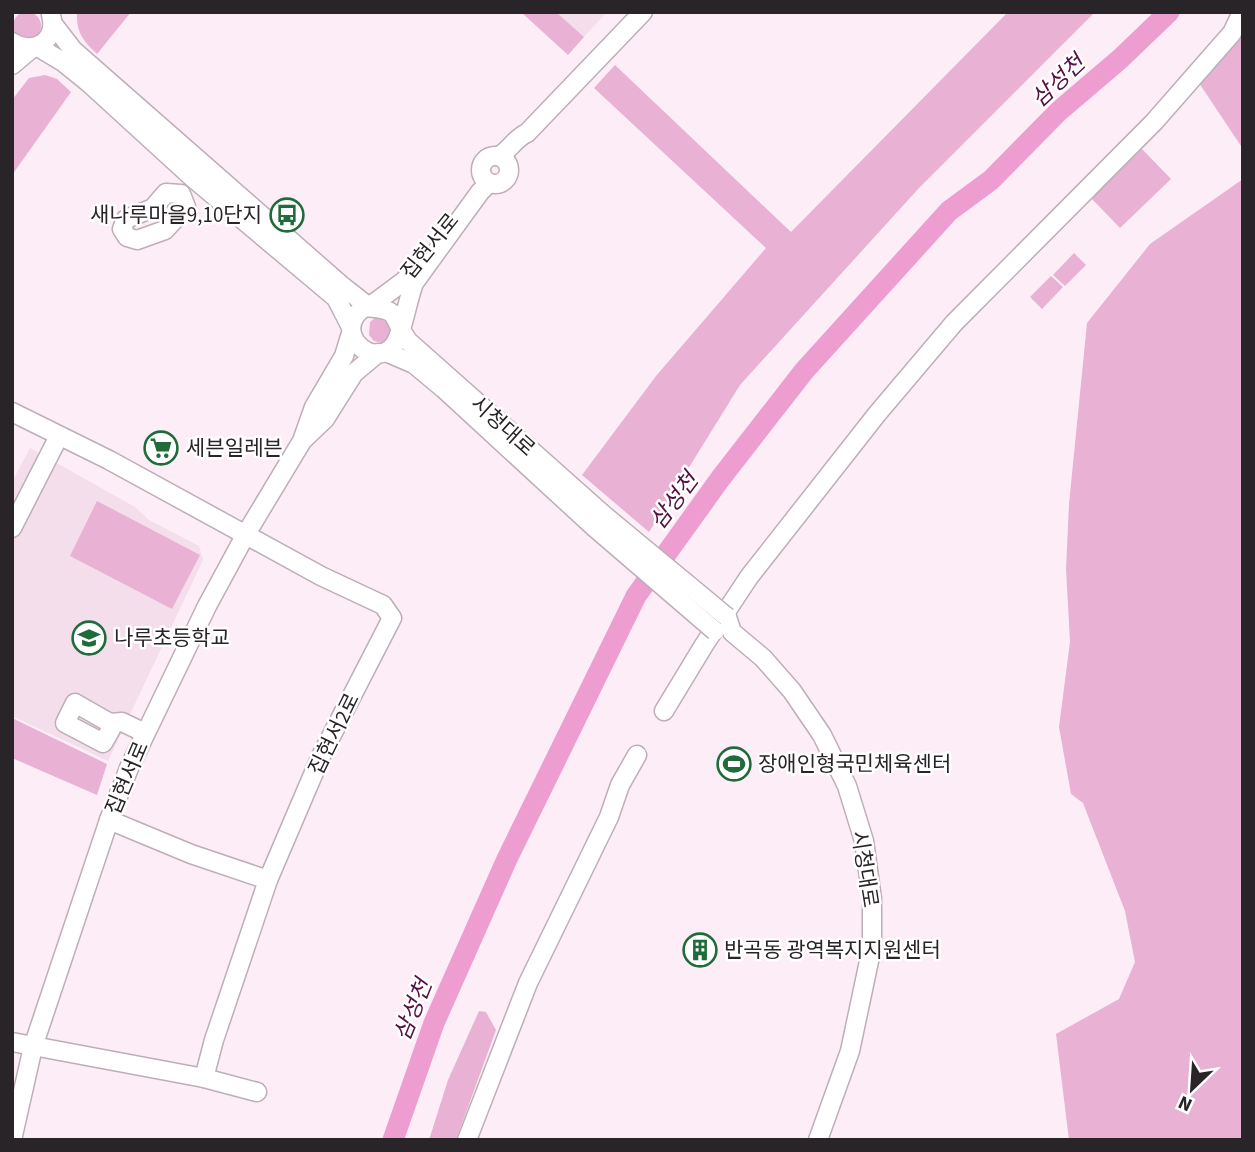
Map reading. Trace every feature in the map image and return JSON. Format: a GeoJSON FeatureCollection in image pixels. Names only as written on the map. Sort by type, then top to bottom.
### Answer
{"type":"FeatureCollection","features":[{"type":"Feature","properties":{"kind":"street"},"geometry":{"type":"LineString","coordinates":[[486,180],[494,185],[503,182],[509,174],[503,161],[512,157],[525,142],[527,133],[643,12]]}},
{"type":"Feature","properties":{"kind":"street"},"geometry":{"type":"LineString","coordinates":[[627,30],[650,12]]}},
{"type":"Feature","properties":{"kind":"street"},"geometry":{"type":"LineString","coordinates":[[664,712],[704,645],[749,578],[877,414],[954,323],[1154,122],[1232,33],[1242,12]]}},
{"type":"Feature","properties":{"kind":"street"},"geometry":{"type":"LineString","coordinates":[[12,65],[46,41],[51,33],[53,16]]}},
{"type":"Feature","properties":{"kind":"street"},"geometry":{"type":"LineString","coordinates":[[53,16],[64,40],[89,64],[369,307]]}},
{"type":"Feature","properties":{"kind":"street"},"geometry":{"type":"LineString","coordinates":[[12,42],[22,48],[35,48],[63,62],[89,83],[193,178],[335,298],[351,330],[359,346],[367,352],[382,353],[395,344],[400,329],[398,321],[389,310],[382,307],[365,307],[354,317],[351,330]]}},
{"type":"Feature","properties":{"kind":"street"},"geometry":{"type":"LineString","coordinates":[[141,225],[166,213],[193,178]]}},
{"type":"Feature","properties":{"kind":"street","name":"집현서로"},"geometry":{"type":"LineString","coordinates":[[369,307],[411,273],[477,187],[486,180]]}},
{"type":"Feature","properties":{"kind":"street","name":"집현서로"},"geometry":{"type":"LineString","coordinates":[[400,329],[414,282],[486,180]]}},
{"type":"Feature","properties":{"kind":"street","name":"시청대로"},"geometry":{"type":"LineString","coordinates":[[400,329],[423,356],[599,522]]}},
{"type":"Feature","properties":{"kind":"street","name":"집현서로"},"geometry":{"type":"LineString","coordinates":[[12,1140],[33,1047],[108,820],[145,733],[207,606],[246,534],[302,441],[314,407],[344,356],[351,330]]}},
{"type":"Feature","properties":{"kind":"street","name":"집현서로"},"geometry":{"type":"LineString","coordinates":[[302,441],[325,419],[354,373],[382,353]]}},
{"type":"Feature","properties":{"kind":"street","name":"시청대로"},"geometry":{"type":"LineString","coordinates":[[382,353],[414,364],[770,666],[792,691],[822,735],[847,786],[864,841],[872,899],[872,947],[850,1051],[818,1140]]}},
{"type":"Feature","properties":{"kind":"street","name":"집현서2로"},"geometry":{"type":"LineString","coordinates":[[12,412],[321,576],[383,605],[393,618],[321,756],[268,880],[214,1040],[204,1078]]}},
{"type":"Feature","properties":{"kind":"street"},"geometry":{"type":"LineString","coordinates":[[12,528],[60,436]]}},
{"type":"Feature","properties":{"kind":"street"},"geometry":{"type":"LineString","coordinates":[[110,723],[122,722],[145,733]]}},
{"type":"Feature","properties":{"kind":"street"},"geometry":{"type":"LineString","coordinates":[[467,1140],[527,983],[609,817],[620,785],[637,755]]}},
{"type":"Feature","properties":{"kind":"street"},"geometry":{"type":"LineString","coordinates":[[108,820],[191,854],[268,880]]}},
{"type":"Feature","properties":{"kind":"street"},"geometry":{"type":"LineString","coordinates":[[12,1042],[204,1078],[257,1092]]}},
{"type":"Feature","properties":{"kind":"shaded area"},"geometry":{"type":"Polygon","coordinates":[[[27,12],[37,16],[41,26],[37,36],[27,40],[17,36],[13,26],[17,16],[27,12]]]}},
{"type":"Feature","properties":{"kind":"shaded area"},"geometry":{"type":"Polygon","coordinates":[[[77,12],[131,12],[97,54],[81,36],[77,12]]]}},
{"type":"Feature","properties":{"kind":"shaded area"},"geometry":{"type":"Polygon","coordinates":[[[521,12],[556,12],[584,37],[568,55],[521,12]]]}},
{"type":"Feature","properties":{"kind":"shaded area"},"geometry":{"type":"Polygon","coordinates":[[[556,12],[607,12],[584,37],[556,12]]]}},
{"type":"Feature","properties":{"kind":"shaded area"},"geometry":{"type":"Polygon","coordinates":[[[1008,12],[1095,12],[919,188],[740,385],[649,532],[582,475],[656,376],[766,248],[594,88],[615,65],[791,232],[1008,12]]]}},
{"type":"Feature","properties":{"kind":"shaded area"},"geometry":{"type":"Polygon","coordinates":[[[1243,36],[1243,149],[1199,83],[1243,36]]]}},
{"type":"Feature","properties":{"kind":"shaded area"},"geometry":{"type":"Polygon","coordinates":[[[45,75],[57,79],[71,92],[12,175],[12,100],[29,78],[45,75]]]}},
{"type":"Feature","properties":{"kind":"shaded area"},"geometry":{"type":"Polygon","coordinates":[[[1142,149],[1171,179],[1120,228],[1091,198],[1142,149]]]}},
{"type":"Feature","properties":{"kind":"shaded area"},"geometry":{"type":"Polygon","coordinates":[[[1243,179],[1243,1140],[1069,1140],[1056,1034],[1119,999],[1135,962],[1125,911],[1083,803],[1071,794],[1059,727],[1070,642],[1066,569],[1069,504],[1087,323],[1150,244],[1243,179]]]}},
{"type":"Feature","properties":{"kind":"shaded area"},"geometry":{"type":"Polygon","coordinates":[[[1074,253],[1086,265],[1065,286],[1053,275],[1074,253]]]}},
{"type":"Feature","properties":{"kind":"shaded area"},"geometry":{"type":"Polygon","coordinates":[[[1051,276],[1063,287],[1042,309],[1030,297],[1051,276]]]}},
{"type":"Feature","properties":{"kind":"shaded area"},"geometry":{"type":"Polygon","coordinates":[[[377,316],[386,316],[396,331],[383,343],[374,341],[369,335],[370,322],[377,316]]]}},
{"type":"Feature","properties":{"kind":"shaded area","name":"나루초등학교"},"geometry":{"type":"Polygon","coordinates":[[[30,448],[135,507],[149,520],[199,546],[203,560],[108,761],[12,716],[12,482],[30,448]]]}},
{"type":"Feature","properties":{"kind":"shaded area"},"geometry":{"type":"Polygon","coordinates":[[[97,501],[200,555],[172,609],[70,556],[97,501]]]}},
{"type":"Feature","properties":{"kind":"shaded area"},"geometry":{"type":"Polygon","coordinates":[[[12,718],[107,764],[97,795],[12,758],[12,718]]]}},
{"type":"Feature","properties":{"kind":"shaded area"},"geometry":{"type":"Polygon","coordinates":[[[479,1011],[486,1012],[496,1030],[456,1140],[429,1140],[448,1080],[479,1011]]]}},
{"type":"Feature","properties":{"kind":"shaded area"},"geometry":{"type":"Polygon","coordinates":[[[426,1047],[430,1054],[418,1088],[410,1091],[407,1082],[417,1052],[426,1047]]]}},
{"type":"Feature","properties":{"kind":"waterway","name":"삼성천"},"geometry":{"type":"LineString","coordinates":[[393,1140],[434,1023],[507,859],[636,596],[720,479],[804,371],[949,211],[991,180],[1059,111],[1120,59],[1169,12]]}},
{"type":"Feature","properties":{"kind":"place","name":"새나루마을9,10단지"},"geometry":{"type":"Point","coordinates":[287,215]}},
{"type":"Feature","properties":{"kind":"place","name":"세븐일레븐"},"geometry":{"type":"Point","coordinates":[161,448]}},
{"type":"Feature","properties":{"kind":"place","name":"나루초등학교"},"geometry":{"type":"Point","coordinates":[89,638]}},
{"type":"Feature","properties":{"kind":"place","name":"장애인형국민체육센터"},"geometry":{"type":"Point","coordinates":[734,764]}},
{"type":"Feature","properties":{"kind":"place","name":"반곡동 광역복지지원센터"},"geometry":{"type":"Point","coordinates":[700,950]}}]}
